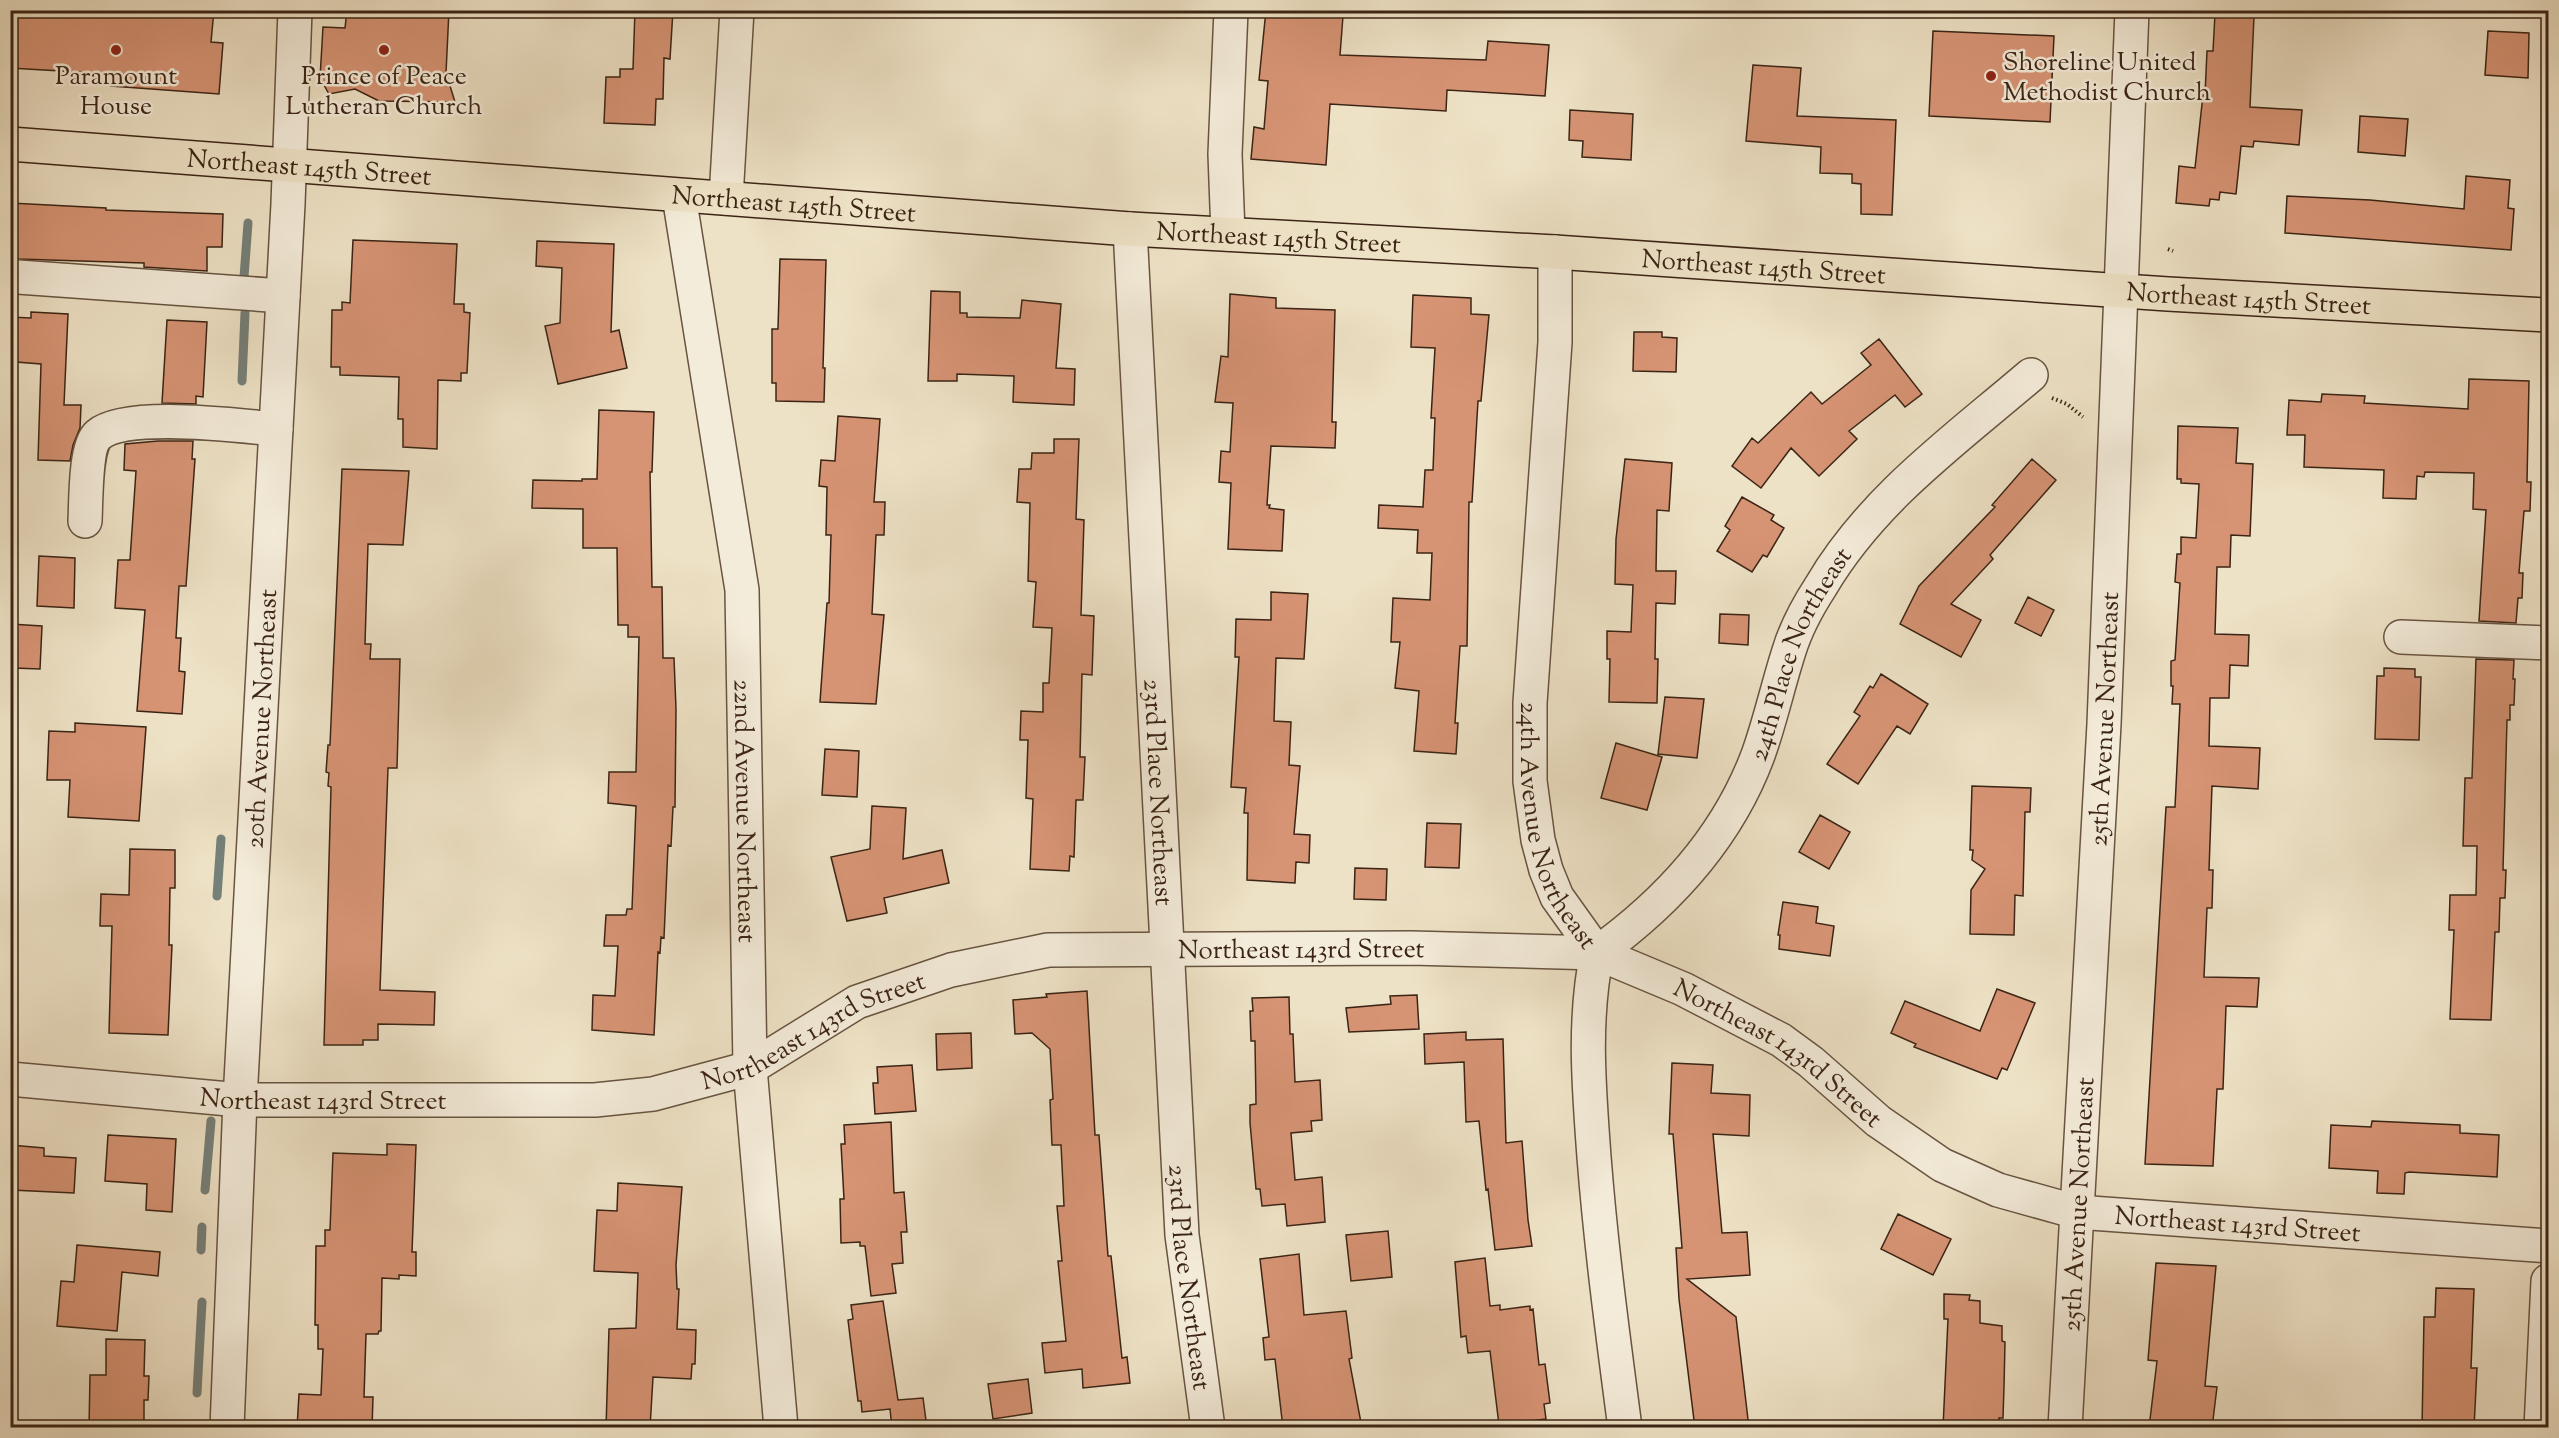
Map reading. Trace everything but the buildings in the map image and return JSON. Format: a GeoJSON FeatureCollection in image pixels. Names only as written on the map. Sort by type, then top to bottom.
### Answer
{"type":"FeatureCollection","features":[{"type":"Feature","properties":{"kind":"main road","name":"Northeast 145th Street"},"geometry":{"type":"LineString","coordinates":[[10,144],[679,196],[1130,228],[1555,252],[2120,291],[2548,315]]}},
{"type":"Feature","properties":{"kind":"street","name":"20th Avenue Northeast"},"geometry":{"type":"LineString","coordinates":[[227,1428],[240,1100],[290,165],[295,10]]}},
{"type":"Feature","properties":{"kind":"street"},"geometry":{"type":"LineString","coordinates":[[726,198],[737,10]]}},
{"type":"Feature","properties":{"kind":"street"},"geometry":{"type":"LineString","coordinates":[[1228,234],[1225,154],[1231,10]]}},
{"type":"Feature","properties":{"kind":"street","name":"25th Avenue Northeast"},"geometry":{"type":"LineString","coordinates":[[2065,1428],[2104,724],[2132,10]]}},
{"type":"Feature","properties":{"kind":"street","name":"22nd Avenue Northeast"},"geometry":{"type":"LineString","coordinates":[[679,196],[742,590],[750,1068],[781,1428]]}},
{"type":"Feature","properties":{"kind":"street","name":"23rd Place Northeast"},"geometry":{"type":"LineString","coordinates":[[1130,228],[1182,1235],[1208,1428]]}},
{"type":"Feature","properties":{"kind":"street","name":"24th Avenue Northeast"},"geometry":{"type":"LineString","coordinates":[[1555,252],[1555,342],[1530,703],[1530,781],[1538,840],[1546,870],[1557,897],[1597,953],[1590,988],[1588,1059],[1601,1240],[1625,1428]]}},
{"type":"Feature","properties":{"kind":"street"},"geometry":{"type":"LineString","coordinates":[[18,277],[283,296]]}},
{"type":"Feature","properties":{"kind":"street","name":"24th Place Northeast"},"geometry":{"type":"LineString","coordinates":[[1597,953],[1633,927],[1667,895],[1693,868],[1715,836],[1745,784],[1758,755],[1797,629],[1821,585],[1854,538],[1890,496],[2041,386]]}},
{"type":"Feature","properties":{"kind":"street"},"geometry":{"type":"LineString","coordinates":[[85,521],[90,449],[97,435],[117,426],[154,422],[276,429]]}},
{"type":"Feature","properties":{"kind":"street"},"geometry":{"type":"LineString","coordinates":[[2401,637],[2548,643]]}},
{"type":"Feature","properties":{"kind":"street","name":"Northeast 143rd Street"},"geometry":{"type":"LineString","coordinates":[[10,1080],[240,1100],[595,1100],[653,1094],[750,1068],[857,1002],[951,970],[1048,950],[1411,948],[1597,953],[1692,993],[1781,1040],[1811,1062],[1878,1121],[1942,1165],[1998,1190],[2077,1212],[2548,1246]]}},
{"type":"Feature","properties":{"kind":"street"},"geometry":{"type":"LineString","coordinates":[[2541,1428],[2548,1281]]}},
{"type":"Feature","properties":{"kind":"path"},"geometry":{"type":"LineString","coordinates":[[2168,249],[2173,251]]}},
{"type":"Feature","properties":{"kind":"path"},"geometry":{"type":"LineString","coordinates":[[2041,386],[2067,404],[2084,420]]}},
{"type":"Feature","properties":{"kind":"waterway"},"geometry":{"type":"LineString","coordinates":[[244,277],[248,223]]}},
{"type":"Feature","properties":{"kind":"waterway"},"geometry":{"type":"LineString","coordinates":[[242,381],[245,313]]}},
{"type":"Feature","properties":{"kind":"waterway"},"geometry":{"type":"LineString","coordinates":[[217,896],[221,839]]}},
{"type":"Feature","properties":{"kind":"waterway"},"geometry":{"type":"LineString","coordinates":[[205,1190],[211,1121]]}},
{"type":"Feature","properties":{"kind":"waterway"},"geometry":{"type":"LineString","coordinates":[[201,1250],[202,1227]]}},
{"type":"Feature","properties":{"kind":"waterway"},"geometry":{"type":"LineString","coordinates":[[197,1393],[202,1302]]}},
{"type":"Feature","properties":{"kind":"place","name":"Paramount House"},"geometry":{"type":"Point","coordinates":[116,50]}},
{"type":"Feature","properties":{"kind":"place","name":"Prince of Peace Lutheran Church"},"geometry":{"type":"Point","coordinates":[384,50]}},
{"type":"Feature","properties":{"kind":"place","name":"Shoreline United Methodist Church"},"geometry":{"type":"Point","coordinates":[1991,76]}}]}
